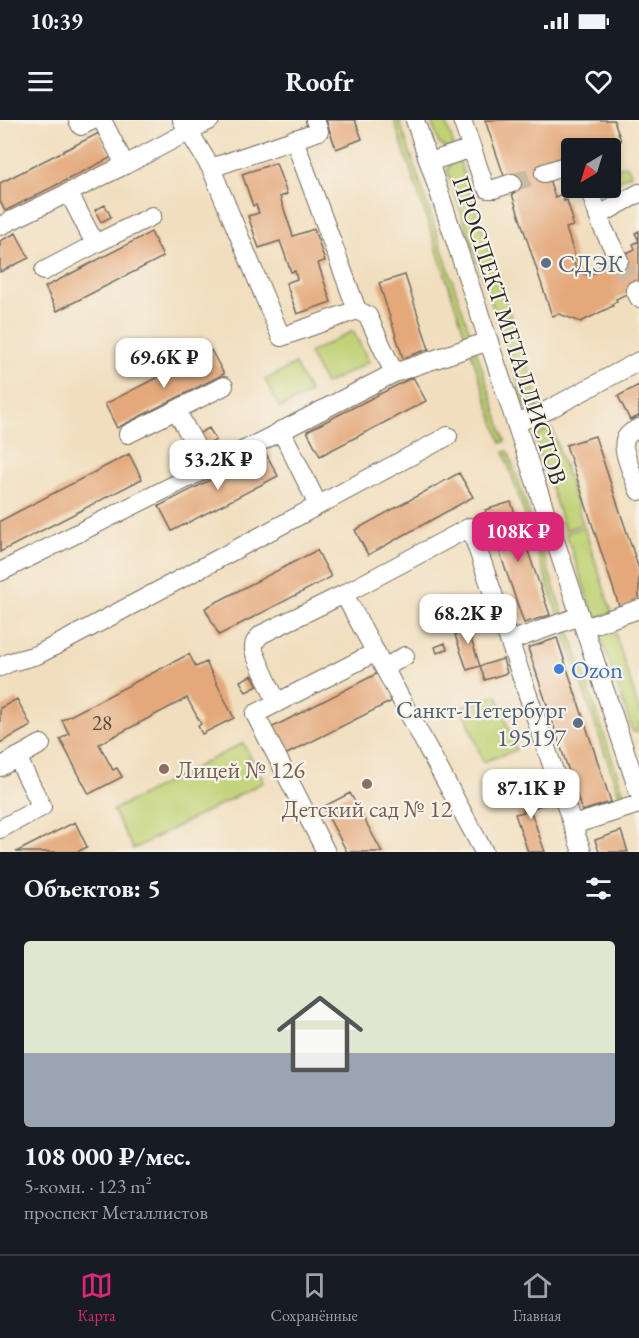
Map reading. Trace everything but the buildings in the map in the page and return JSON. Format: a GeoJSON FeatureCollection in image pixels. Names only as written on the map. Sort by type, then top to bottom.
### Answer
{"type":"FeatureCollection","features":[{"type":"Feature","properties":{"kind":"street"},"geometry":{"type":"LineString","coordinates":[[78,120],[81,126],[93,120]]}},
{"type":"Feature","properties":{"kind":"street"},"geometry":{"type":"LineString","coordinates":[[102,120],[125,165]]}},
{"type":"Feature","properties":{"kind":"street"},"geometry":{"type":"LineString","coordinates":[[0,226],[125,165],[185,126],[210,120]]}},
{"type":"Feature","properties":{"kind":"street"},"geometry":{"type":"LineString","coordinates":[[211,168],[319,131],[315,120]]}},
{"type":"Feature","properties":{"kind":"street","name":"ПРОСПЕКТ МЕТАЛЛИСТОВ"},"geometry":{"type":"LineString","coordinates":[[415,120],[582,622],[631,740],[639,793]]}},
{"type":"Feature","properties":{"kind":"street"},"geometry":{"type":"LineString","coordinates":[[462,120],[484,184],[488,189],[494,189],[512,183]]}},
{"type":"Feature","properties":{"kind":"street"},"geometry":{"type":"LineString","coordinates":[[185,126],[211,168],[281,337],[357,310]]}},
{"type":"Feature","properties":{"kind":"street"},"geometry":{"type":"LineString","coordinates":[[294,139],[357,310],[368,316],[394,373]]}},
{"type":"Feature","properties":{"kind":"street"},"geometry":{"type":"LineString","coordinates":[[429,162],[471,148]]}},
{"type":"Feature","properties":{"kind":"street"},"geometry":{"type":"LineString","coordinates":[[544,173],[561,167]]}},
{"type":"Feature","properties":{"kind":"street"},"geometry":{"type":"LineString","coordinates":[[69,193],[95,244]]}},
{"type":"Feature","properties":{"kind":"street"},"geometry":{"type":"LineString","coordinates":[[598,216],[639,193]]}},
{"type":"Feature","properties":{"kind":"street"},"geometry":{"type":"LineString","coordinates":[[592,198],[598,216],[619,260]]}},
{"type":"Feature","properties":{"kind":"street"},"geometry":{"type":"LineString","coordinates":[[44,271],[152,216]]}},
{"type":"Feature","properties":{"kind":"street"},"geometry":{"type":"LineString","coordinates":[[0,572],[394,373],[489,341]]}},
{"type":"Feature","properties":{"kind":"street"},"geometry":{"type":"LineString","coordinates":[[516,423],[548,410],[639,361]]}},
{"type":"Feature","properties":{"kind":"street"},"geometry":{"type":"LineString","coordinates":[[129,434],[224,386]]}},
{"type":"Feature","properties":{"kind":"street"},"geometry":{"type":"LineString","coordinates":[[176,410],[208,468]]}},
{"type":"Feature","properties":{"kind":"street"},"geometry":{"type":"LineString","coordinates":[[639,428],[625,438],[624,447],[639,491]]}},
{"type":"Feature","properties":{"kind":"street"},"geometry":{"type":"LineString","coordinates":[[281,430],[318,505]]}},
{"type":"Feature","properties":{"kind":"street"},"geometry":{"type":"LineString","coordinates":[[0,667],[37,655],[448,436]]}},
{"type":"Feature","properties":{"kind":"street"},"geometry":{"type":"LineString","coordinates":[[277,703],[253,648],[256,639],[471,527],[582,852]]}},
{"type":"Feature","properties":{"kind":"street"},"geometry":{"type":"LineString","coordinates":[[344,594],[484,852]]}},
{"type":"Feature","properties":{"kind":"street"},"geometry":{"type":"LineString","coordinates":[[510,641],[639,609]]}},
{"type":"Feature","properties":{"kind":"street"},"geometry":{"type":"LineString","coordinates":[[326,852],[255,714],[380,660],[405,656]]}},
{"type":"Feature","properties":{"kind":"street"},"geometry":{"type":"LineString","coordinates":[[0,767],[40,744]]}},
{"type":"Feature","properties":{"kind":"street"},"geometry":{"type":"LineString","coordinates":[[0,829],[42,807],[18,757]]}},
{"type":"Feature","properties":{"kind":"street"},"geometry":{"type":"LineString","coordinates":[[573,825],[639,804]]}},
{"type":"Feature","properties":{"kind":"green space"},"geometry":{"type":"Polygon","coordinates":[[[394,120],[399,120],[472,339],[467,341],[394,120]]]}},
{"type":"Feature","properties":{"kind":"green space"},"geometry":{"type":"Polygon","coordinates":[[[431,120],[445,120],[454,146],[447,148],[439,144],[431,120]]]}},
{"type":"Feature","properties":{"kind":"green space"},"geometry":{"type":"Polygon","coordinates":[[[459,160],[540,404],[535,406],[525,403],[447,170],[452,162],[459,160]]]}},
{"type":"Feature","properties":{"kind":"green space"},"geometry":{"type":"Polygon","coordinates":[[[627,165],[631,174],[621,180],[621,167],[627,165]]]}},
{"type":"Feature","properties":{"kind":"green space"},"geometry":{"type":"Polygon","coordinates":[[[353,331],[369,362],[325,384],[309,353],[353,331]]]}},
{"type":"Feature","properties":{"kind":"green space"},"geometry":{"type":"Polygon","coordinates":[[[476,350],[505,441],[501,443],[471,352],[476,350]]]}},
{"type":"Feature","properties":{"kind":"green space"},"geometry":{"type":"Polygon","coordinates":[[[295,364],[310,393],[280,408],[265,380],[295,364]]]}},
{"type":"Feature","properties":{"kind":"green space"},"geometry":{"type":"Polygon","coordinates":[[[552,429],[583,524],[565,530],[535,439],[542,432],[552,429]]]}},
{"type":"Feature","properties":{"kind":"green space"},"geometry":{"type":"Polygon","coordinates":[[[508,451],[564,617],[560,621],[504,452],[508,451]]]}},
{"type":"Feature","properties":{"kind":"green space"},"geometry":{"type":"Polygon","coordinates":[[[584,527],[612,613],[594,617],[566,533],[584,527]]]}},
{"type":"Feature","properties":{"kind":"green space"},"geometry":{"type":"Polygon","coordinates":[[[613,626],[639,710],[639,731],[633,732],[599,632],[613,626]]]}},
{"type":"Feature","properties":{"kind":"green space"},"geometry":{"type":"Polygon","coordinates":[[[563,630],[569,631],[626,800],[622,803],[563,630]]]}},
{"type":"Feature","properties":{"kind":"green space"},"geometry":{"type":"Polygon","coordinates":[[[497,695],[516,750],[483,762],[463,707],[497,695]]]}},
{"type":"Feature","properties":{"kind":"green space"},"geometry":{"type":"Polygon","coordinates":[[[243,743],[264,782],[133,849],[113,810],[243,743]]]}},
{"type":"Feature","properties":{"kind":"tunnel"},"geometry":{"type":"LineString","coordinates":[[512,183],[544,173]]}},
{"type":"Feature","properties":{"kind":"tunnel"},"geometry":{"type":"LineString","coordinates":[[619,260],[635,290]]}},
{"type":"Feature","properties":{"kind":"place","name":"СДЭК"},"geometry":{"type":"Point","coordinates":[546,263]}},
{"type":"Feature","properties":{"kind":"place","name":"Ozon"},"geometry":{"type":"Point","coordinates":[559,669]}},
{"type":"Feature","properties":{"kind":"place","name":"Санкт-Петербург 195197"},"geometry":{"type":"Point","coordinates":[578,723]}},
{"type":"Feature","properties":{"kind":"place","name":"Лицей № 126"},"geometry":{"type":"Point","coordinates":[164,769]}},
{"type":"Feature","properties":{"kind":"place","name":"Детский сад № 12"},"geometry":{"type":"Point","coordinates":[367,784]}}]}
